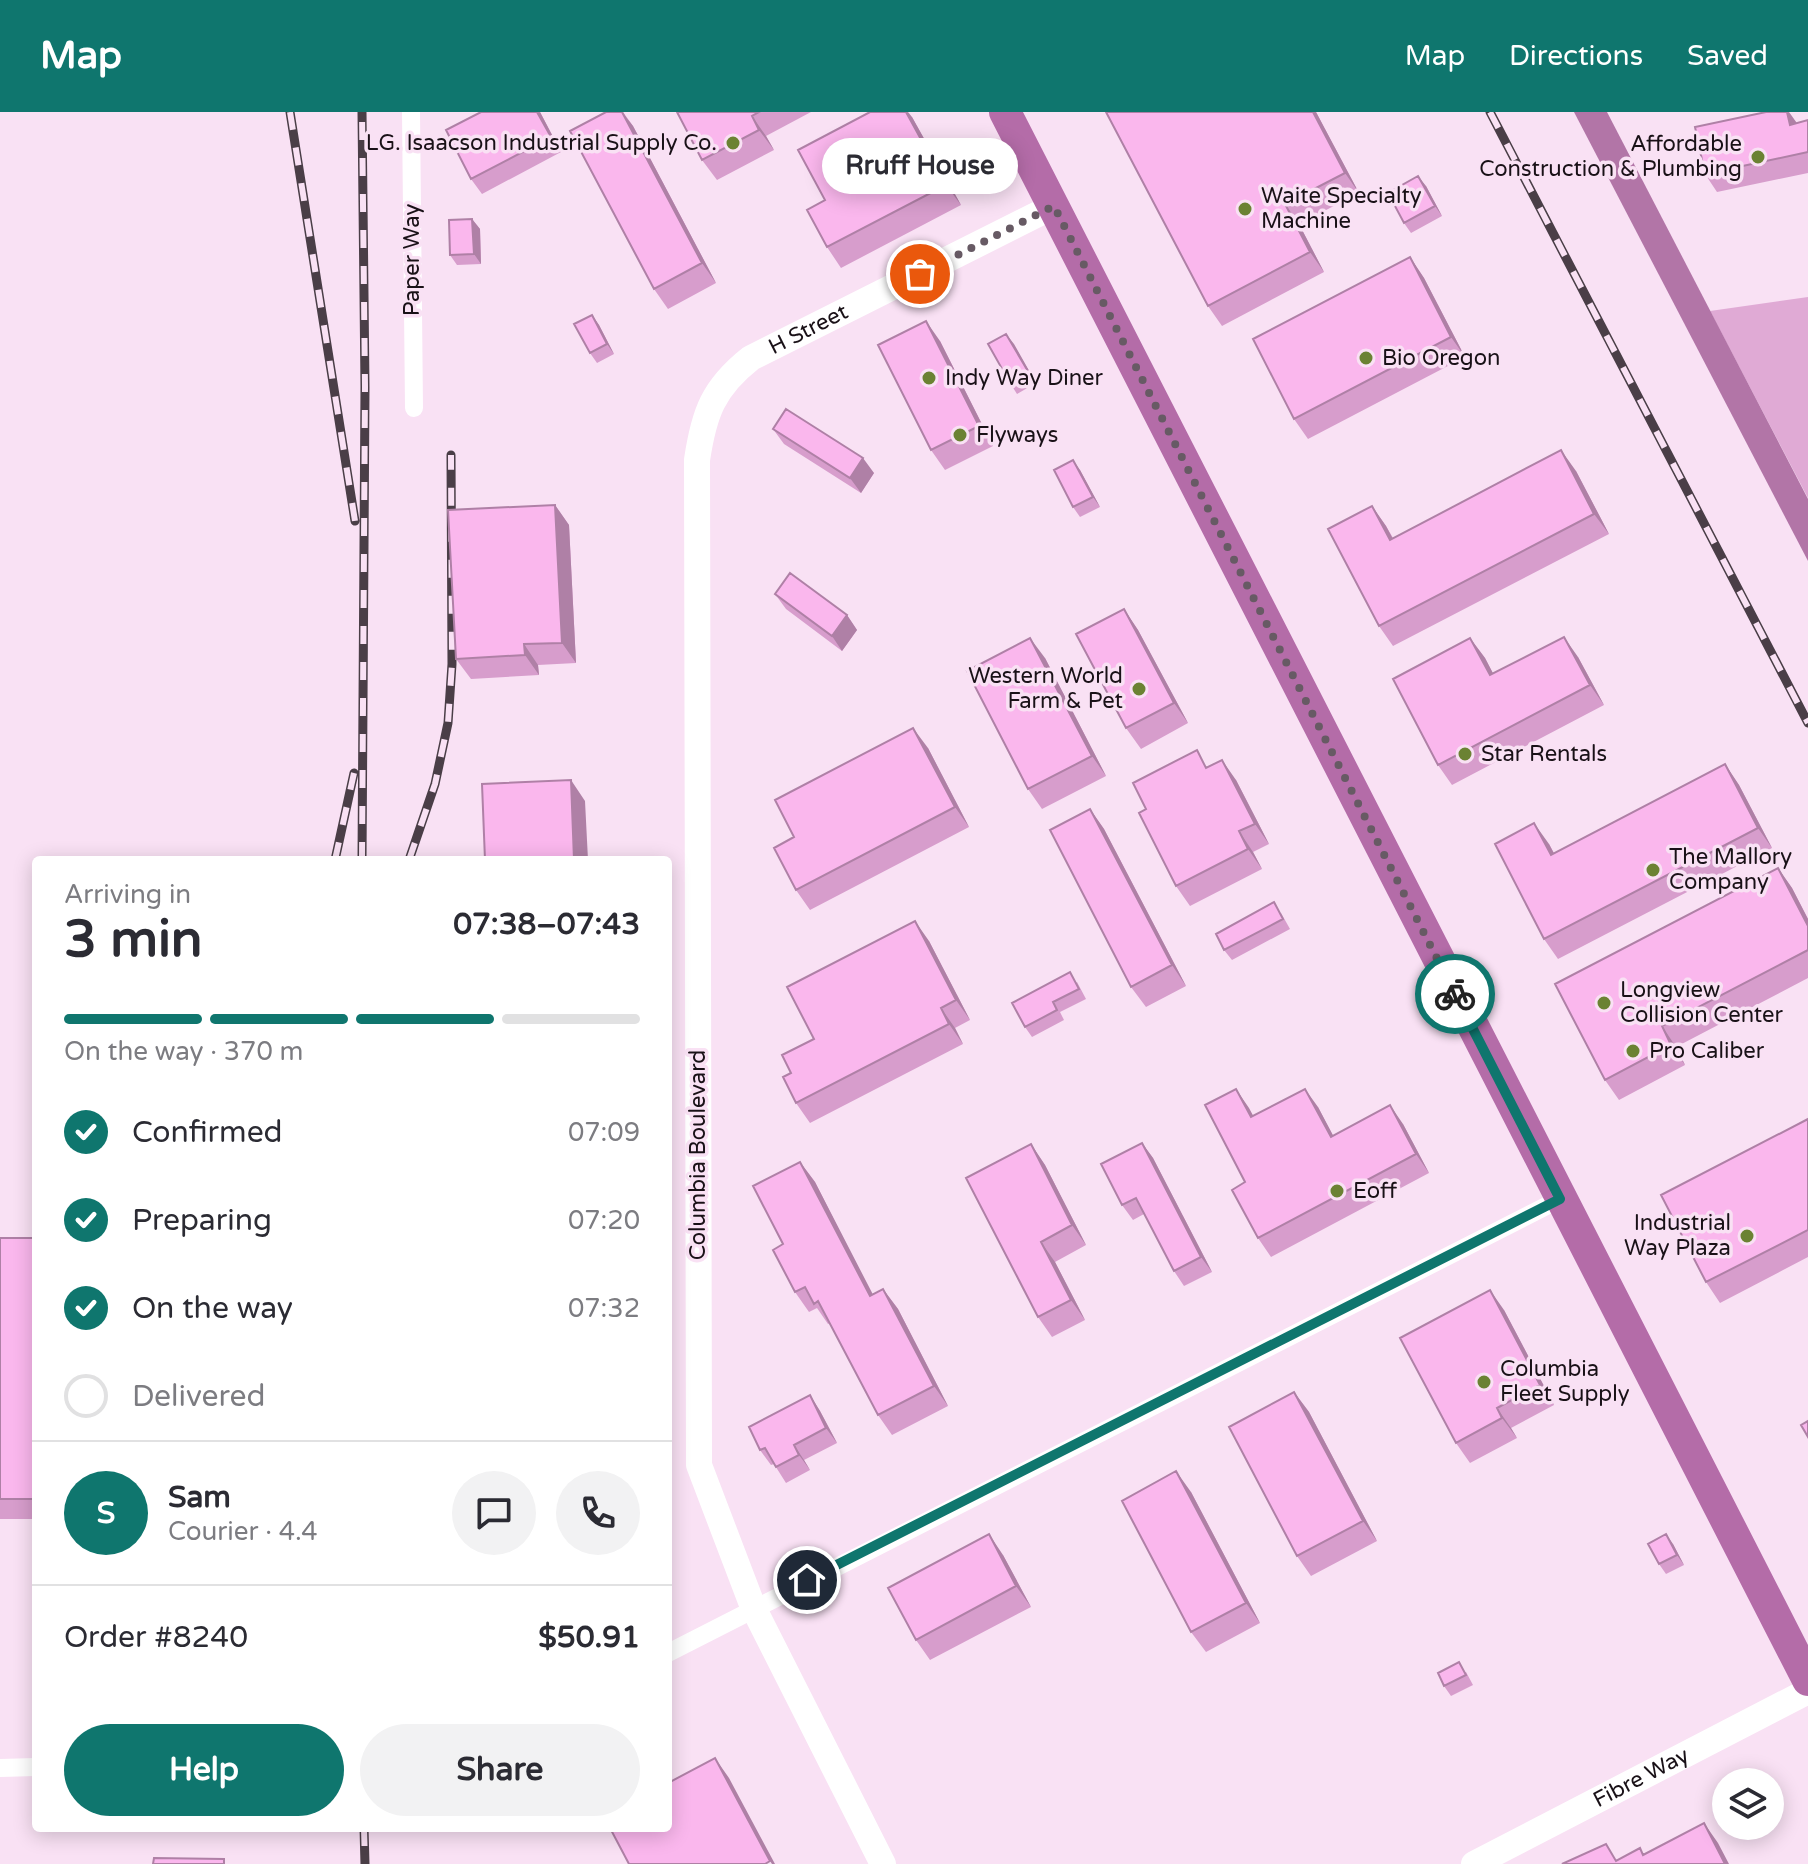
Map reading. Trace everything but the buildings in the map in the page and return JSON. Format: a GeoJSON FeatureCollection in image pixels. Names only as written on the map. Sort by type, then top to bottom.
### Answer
{"type":"FeatureCollection","features":[{"type":"Feature","properties":{"kind":"highway"},"geometry":{"type":"LineString","coordinates":[[1005,112],[1808,1680]]}},
{"type":"Feature","properties":{"kind":"street","name":"Paper Way"},"geometry":{"type":"LineString","coordinates":[[411,112],[414,408]]}},
{"type":"Feature","properties":{"kind":"street","name":"H Street"},"geometry":{"type":"LineString","coordinates":[[709,407],[728,376],[751,358],[1054,206]]}},
{"type":"Feature","properties":{"kind":"street","name":"Columbia Boulevard"},"geometry":{"type":"LineString","coordinates":[[709,407],[702,422],[697,460],[699,1465],[753,1607],[883,1864]]}},
{"type":"Feature","properties":{"kind":"street"},"geometry":{"type":"LineString","coordinates":[[672,1651],[1560,1199]]}},
{"type":"Feature","properties":{"kind":"street","name":"Fibre Way"},"geometry":{"type":"LineString","coordinates":[[1474,1864],[1808,1691]]}},
{"type":"Feature","properties":{"kind":"street"},"geometry":{"type":"LineString","coordinates":[[0,1768],[32,1767]]}},
{"type":"Feature","properties":{"kind":"shaded area"},"geometry":{"type":"Polygon","coordinates":[[[1574,112],[1607,112],[1808,499],[1808,561],[1574,112]]]}},
{"type":"Feature","properties":{"kind":"shaded area"},"geometry":{"type":"Polygon","coordinates":[[[1808,297],[1808,498],[1710,311],[1808,297]]]}},
{"type":"Feature","properties":{"kind":"railway"},"geometry":{"type":"LineString","coordinates":[[290,112],[355,521]]}},
{"type":"Feature","properties":{"kind":"railway"},"geometry":{"type":"LineString","coordinates":[[362,112],[365,387],[362,856]]}},
{"type":"Feature","properties":{"kind":"railway"},"geometry":{"type":"LineString","coordinates":[[1490,112],[1808,723]]}},
{"type":"Feature","properties":{"kind":"railway"},"geometry":{"type":"LineString","coordinates":[[410,856],[435,784],[448,723],[452,664],[451,455]]}},
{"type":"Feature","properties":{"kind":"railway"},"geometry":{"type":"LineString","coordinates":[[336,856],[354,773]]}},
{"type":"Feature","properties":{"kind":"railway"},"geometry":{"type":"LineString","coordinates":[[364,1832],[365,1864]]}},
{"type":"Feature","properties":{"kind":"way so far"},"geometry":{"type":"LineString","coordinates":[[920,274],[1054,206],[1455,994]]}},
{"type":"Feature","properties":{"kind":"place","name":"LG. Isaacson Industrial Supply Co."},"geometry":{"type":"Point","coordinates":[733,143]}},
{"type":"Feature","properties":{"kind":"place","name":"Affordable Construction & Plumbing"},"geometry":{"type":"Point","coordinates":[1758,157]}},
{"type":"Feature","properties":{"kind":"place","name":"Waite Specialty Machine"},"geometry":{"type":"Point","coordinates":[1245,209]}},
{"type":"Feature","properties":{"kind":"place","name":"Rruff House"},"geometry":{"type":"Point","coordinates":[920,274]}},
{"type":"Feature","properties":{"kind":"place","name":"Bio Oregon"},"geometry":{"type":"Point","coordinates":[1366,358]}},
{"type":"Feature","properties":{"kind":"place","name":"Indy Way Diner"},"geometry":{"type":"Point","coordinates":[929,378]}},
{"type":"Feature","properties":{"kind":"place","name":"Flyways"},"geometry":{"type":"Point","coordinates":[960,435]}},
{"type":"Feature","properties":{"kind":"place","name":"Western World Farm & Pet"},"geometry":{"type":"Point","coordinates":[1139,689]}},
{"type":"Feature","properties":{"kind":"place","name":"Star Rentals"},"geometry":{"type":"Point","coordinates":[1465,754]}},
{"type":"Feature","properties":{"kind":"place","name":"The Mallory Company"},"geometry":{"type":"Point","coordinates":[1653,870]}},
{"type":"Feature","properties":{"kind":"place","name":"Longview Collision Center"},"geometry":{"type":"Point","coordinates":[1604,1003]}},
{"type":"Feature","properties":{"kind":"place","name":"Pro Caliber"},"geometry":{"type":"Point","coordinates":[1633,1051]}},
{"type":"Feature","properties":{"kind":"place","name":"Eoff"},"geometry":{"type":"Point","coordinates":[1337,1191]}},
{"type":"Feature","properties":{"kind":"place","name":"Industrial Way Plaza"},"geometry":{"type":"Point","coordinates":[1747,1236]}},
{"type":"Feature","properties":{"kind":"place","name":"Columbia Fleet Supply"},"geometry":{"type":"Point","coordinates":[1484,1382]}},
{"type":"Feature","properties":{"kind":"route"},"geometry":{"type":"LineString","coordinates":[[807,1580],[1560,1199],[1455,994]]}}]}
